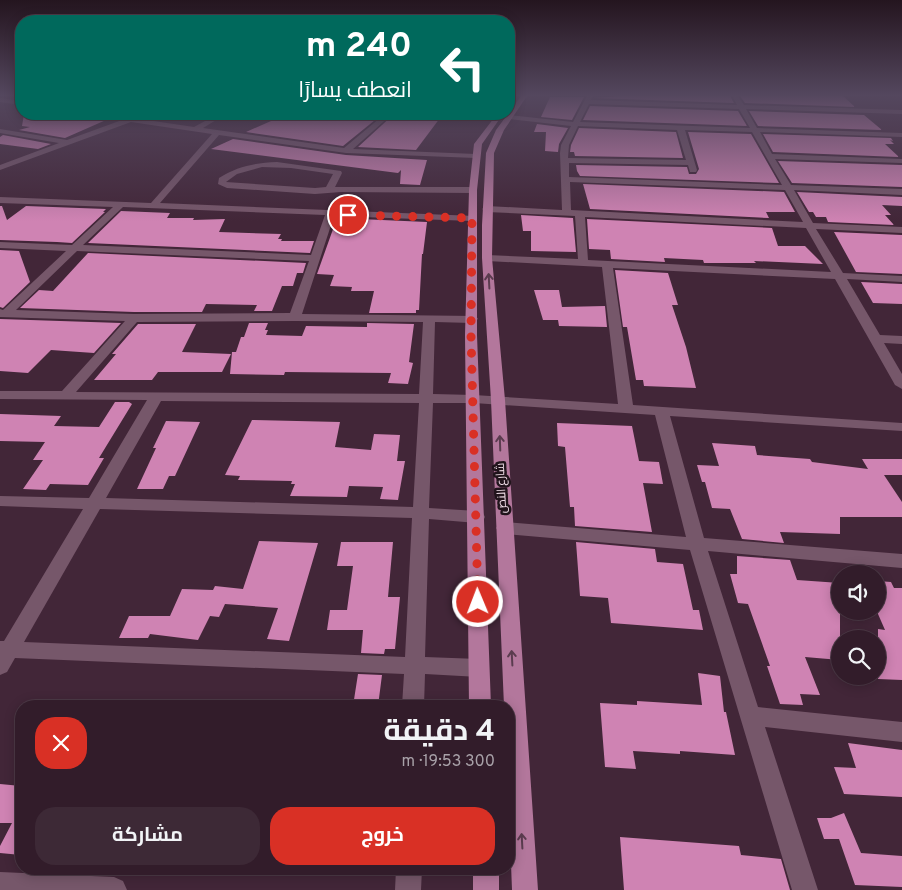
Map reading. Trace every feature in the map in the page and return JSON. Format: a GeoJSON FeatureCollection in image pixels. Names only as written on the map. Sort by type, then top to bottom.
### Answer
{"type":"FeatureCollection","features":[{"type":"Feature","properties":{"kind":"main road","name":"شارع النص"},"geometry":{"type":"LineString","coordinates":[[480,700],[472,319],[472,218],[476,156],[478,144],[484,138]]}},
{"type":"Feature","properties":{"kind":"main road","name":"شارع النص"},"geometry":{"type":"LineString","coordinates":[[495,138],[490,152],[487,258],[498,400],[514,700]]}},
{"type":"Feature","properties":{"kind":"main road","name":"شارع النص"},"geometry":{"type":"LineString","coordinates":[[515,718],[525,890]]}},
{"type":"Feature","properties":{"kind":"main road"},"geometry":{"type":"LineString","coordinates":[[486,875],[486,890]]}},
{"type":"Feature","properties":{"kind":"street"},"geometry":{"type":"LineString","coordinates":[[34,138],[67,143]]}},
{"type":"Feature","properties":{"kind":"street"},"geometry":{"type":"LineString","coordinates":[[0,168],[81,138]]}},
{"type":"Feature","properties":{"kind":"street"},"geometry":{"type":"LineString","coordinates":[[153,206],[211,138]]}},
{"type":"Feature","properties":{"kind":"street"},"geometry":{"type":"LineString","coordinates":[[254,138],[346,151],[476,156]]}},
{"type":"Feature","properties":{"kind":"street"},"geometry":{"type":"LineString","coordinates":[[346,151],[362,138]]}},
{"type":"Feature","properties":{"kind":"street"},"geometry":{"type":"LineString","coordinates":[[567,214],[564,160],[565,145],[569,138]]}},
{"type":"Feature","properties":{"kind":"street"},"geometry":{"type":"LineString","coordinates":[[683,138],[698,183]]}},
{"type":"Feature","properties":{"kind":"street"},"geometry":{"type":"LineString","coordinates":[[759,138],[902,385]]}},
{"type":"Feature","properties":{"kind":"street"},"geometry":{"type":"LineString","coordinates":[[770,156],[902,161]]}},
{"type":"Feature","properties":{"kind":"street"},"geometry":{"type":"LineString","coordinates":[[564,160],[690,163]]}},
{"type":"Feature","properties":{"kind":"street"},"geometry":{"type":"LineString","coordinates":[[330,189],[338,173],[271,165],[254,165],[231,173],[222,180],[222,184],[227,186],[314,191],[330,189],[473,190]]}},
{"type":"Feature","properties":{"kind":"street"},"geometry":{"type":"LineString","coordinates":[[565,178],[902,192]]}},
{"type":"Feature","properties":{"kind":"street"},"geometry":{"type":"LineString","coordinates":[[0,200],[472,218]]}},
{"type":"Feature","properties":{"kind":"street"},"geometry":{"type":"LineString","coordinates":[[2,314],[120,204]]}},
{"type":"Feature","properties":{"kind":"street"},"geometry":{"type":"LineString","coordinates":[[487,209],[902,230]]}},
{"type":"Feature","properties":{"kind":"street"},"geometry":{"type":"LineString","coordinates":[[295,317],[313,258],[330,214]]}},
{"type":"Feature","properties":{"kind":"street"},"geometry":{"type":"LineString","coordinates":[[580,214],[583,262]]}},
{"type":"Feature","properties":{"kind":"street"},"geometry":{"type":"LineString","coordinates":[[0,245],[313,258]]}},
{"type":"Feature","properties":{"kind":"street"},"geometry":{"type":"LineString","coordinates":[[487,258],[902,279]]}},
{"type":"Feature","properties":{"kind":"street"},"geometry":{"type":"LineString","coordinates":[[607,264],[626,408]]}},
{"type":"Feature","properties":{"kind":"street"},"geometry":{"type":"LineString","coordinates":[[2,314],[134,318],[472,319]]}},
{"type":"Feature","properties":{"kind":"street"},"geometry":{"type":"LineString","coordinates":[[66,395],[134,318]]}},
{"type":"Feature","properties":{"kind":"street"},"geometry":{"type":"LineString","coordinates":[[413,700],[429,319]]}},
{"type":"Feature","properties":{"kind":"street"},"geometry":{"type":"LineString","coordinates":[[875,339],[902,340]]}},
{"type":"Feature","properties":{"kind":"street"},"geometry":{"type":"LineString","coordinates":[[0,395],[474,399],[902,426]]}},
{"type":"Feature","properties":{"kind":"street"},"geometry":{"type":"LineString","coordinates":[[157,396],[3,655],[479,668]]}},
{"type":"Feature","properties":{"kind":"street"},"geometry":{"type":"LineString","coordinates":[[661,410],[697,545],[806,890]]}},
{"type":"Feature","properties":{"kind":"street"},"geometry":{"type":"LineString","coordinates":[[0,501],[421,513],[477,517]]}},
{"type":"Feature","properties":{"kind":"street"},"geometry":{"type":"LineString","coordinates":[[504,528],[902,561]]}},
{"type":"Feature","properties":{"kind":"street"},"geometry":{"type":"LineString","coordinates":[[750,716],[902,732]]}},
{"type":"Feature","properties":{"kind":"street"},"geometry":{"type":"LineString","coordinates":[[408,890],[409,875]]}},
{"type":"Feature","properties":{"kind":"street"},"geometry":{"type":"LineString","coordinates":[[0,885],[114,890]]}},
{"type":"Feature","properties":{"kind":"building"},"geometry":{"type":"Polygon","coordinates":[[[0,138],[17,138],[51,144],[38,149],[0,144],[0,138]]]}},
{"type":"Feature","properties":{"kind":"building"},"geometry":{"type":"Polygon","coordinates":[[[284,138],[353,138],[343,146],[284,138]]]}},
{"type":"Feature","properties":{"kind":"building"},"geometry":{"type":"Polygon","coordinates":[[[368,138],[425,138],[416,150],[358,147],[368,138]]]}},
{"type":"Feature","properties":{"kind":"building"},"geometry":{"type":"Polygon","coordinates":[[[546,138],[563,138],[558,152],[545,151],[546,138]]]}},
{"type":"Feature","properties":{"kind":"building"},"geometry":{"type":"Polygon","coordinates":[[[575,138],[677,138],[683,158],[575,156],[574,152],[570,152],[575,138]]]}},
{"type":"Feature","properties":{"kind":"building"},"geometry":{"type":"Polygon","coordinates":[[[690,138],[753,138],[779,183],[580,176],[576,165],[687,167],[689,174],[696,174],[699,169],[690,138]]]}},
{"type":"Feature","properties":{"kind":"building"},"geometry":{"type":"Polygon","coordinates":[[[765,138],[891,138],[893,141],[890,140],[894,144],[885,144],[899,157],[773,152],[765,138]]]}},
{"type":"Feature","properties":{"kind":"building"},"geometry":{"type":"Polygon","coordinates":[[[233,139],[346,155],[427,160],[420,185],[400,184],[401,170],[398,173],[211,149],[233,139]]]}},
{"type":"Feature","properties":{"kind":"building"},"geometry":{"type":"Polygon","coordinates":[[[778,161],[902,165],[902,187],[792,183],[778,161]]]}},
{"type":"Feature","properties":{"kind":"building"},"geometry":{"type":"Polygon","coordinates":[[[583,184],[784,192],[795,212],[766,212],[769,218],[590,209],[583,184]]]}},
{"type":"Feature","properties":{"kind":"building"},"geometry":{"type":"Polygon","coordinates":[[[797,192],[902,197],[902,206],[882,205],[891,215],[885,215],[894,225],[828,222],[826,217],[816,217],[813,212],[809,212],[797,192]]]}},
{"type":"Feature","properties":{"kind":"building"},"geometry":{"type":"Polygon","coordinates":[[[0,206],[2,206],[7,220],[26,206],[106,209],[72,243],[0,240],[0,206]]]}},
{"type":"Feature","properties":{"kind":"building"},"geometry":{"type":"Polygon","coordinates":[[[121,211],[170,213],[167,218],[194,218],[193,220],[225,219],[219,232],[281,234],[278,239],[282,239],[281,241],[314,241],[310,253],[88,243],[121,211]]]}},
{"type":"Feature","properties":{"kind":"building"},"geometry":{"type":"Polygon","coordinates":[[[521,215],[573,218],[576,252],[531,251],[531,231],[523,231],[521,215]]]}},
{"type":"Feature","properties":{"kind":"building"},"geometry":{"type":"Polygon","coordinates":[[[337,218],[427,222],[422,254],[419,310],[416,310],[416,313],[369,313],[374,291],[351,291],[352,287],[330,286],[334,275],[317,274],[337,218]]]}},
{"type":"Feature","properties":{"kind":"building"},"geometry":{"type":"Polygon","coordinates":[[[587,219],[772,228],[778,246],[805,246],[823,264],[754,261],[756,263],[704,263],[703,260],[664,258],[665,262],[611,259],[610,250],[589,249],[587,219]]]}},
{"type":"Feature","properties":{"kind":"building"},"geometry":{"type":"Polygon","coordinates":[[[834,232],[902,235],[902,274],[856,272],[834,232]]]}},
{"type":"Feature","properties":{"kind":"building"},"geometry":{"type":"Polygon","coordinates":[[[0,250],[19,251],[30,282],[3,308],[0,307],[0,250]]]}},
{"type":"Feature","properties":{"kind":"building"},"geometry":{"type":"Polygon","coordinates":[[[88,253],[306,263],[303,273],[297,273],[293,286],[282,286],[272,311],[254,311],[257,305],[206,304],[202,312],[20,308],[39,290],[53,291],[88,253]]]}},
{"type":"Feature","properties":{"kind":"building"},"geometry":{"type":"Polygon","coordinates":[[[615,270],[668,273],[678,305],[672,305],[686,347],[696,388],[644,386],[643,380],[636,380],[627,327],[623,327],[615,270]]]}},
{"type":"Feature","properties":{"kind":"building"},"geometry":{"type":"Polygon","coordinates":[[[861,282],[902,284],[902,304],[873,303],[861,282]]]}},
{"type":"Feature","properties":{"kind":"building"},"geometry":{"type":"Polygon","coordinates":[[[534,290],[559,290],[562,307],[605,306],[607,327],[559,326],[558,320],[543,320],[534,290]]]}},
{"type":"Feature","properties":{"kind":"building"},"geometry":{"type":"Polygon","coordinates":[[[0,319],[121,323],[94,353],[51,350],[28,373],[0,371],[0,319]]]}},
{"type":"Feature","properties":{"kind":"building"},"geometry":{"type":"Polygon","coordinates":[[[249,323],[268,323],[265,330],[268,330],[266,335],[302,336],[306,326],[367,327],[367,323],[414,324],[409,362],[413,363],[408,384],[388,383],[391,373],[285,372],[284,375],[230,374],[232,352],[236,352],[241,337],[244,337],[249,323]]]}},
{"type":"Feature","properties":{"kind":"building"},"geometry":{"type":"Polygon","coordinates":[[[138,324],[196,324],[182,352],[231,354],[222,372],[158,372],[152,380],[94,380],[116,354],[112,354],[138,324]]]}},
{"type":"Feature","properties":{"kind":"building"},"geometry":{"type":"Polygon","coordinates":[[[115,402],[129,402],[132,404],[99,458],[104,458],[88,485],[50,484],[46,490],[23,489],[43,460],[33,460],[45,442],[0,441],[0,414],[61,416],[54,426],[99,427],[115,402]]]}},
{"type":"Feature","properties":{"kind":"building"},"geometry":{"type":"Polygon","coordinates":[[[252,420],[340,422],[335,447],[371,450],[374,434],[400,435],[397,461],[405,461],[398,500],[380,499],[383,487],[349,486],[347,497],[290,496],[295,484],[291,484],[292,481],[238,480],[240,476],[225,475],[252,420]]]}},
{"type":"Feature","properties":{"kind":"building"},"geometry":{"type":"Polygon","coordinates":[[[166,421],[200,422],[175,476],[169,476],[163,489],[137,489],[156,448],[153,448],[166,421]]]}},
{"type":"Feature","properties":{"kind":"building"},"geometry":{"type":"Polygon","coordinates":[[[557,423],[632,426],[639,461],[659,462],[663,484],[643,483],[652,532],[575,526],[574,507],[570,507],[565,447],[558,446],[557,423]]]}},
{"type":"Feature","properties":{"kind":"building"},"geometry":{"type":"Polygon","coordinates":[[[712,443],[755,446],[757,455],[810,459],[812,462],[868,469],[862,459],[902,459],[902,475],[884,475],[902,502],[902,517],[840,517],[840,534],[780,532],[784,543],[742,539],[730,509],[712,508],[705,482],[702,482],[697,465],[719,466],[712,443]]]}},
{"type":"Feature","properties":{"kind":"building"},"geometry":{"type":"Polygon","coordinates":[[[259,541],[318,543],[289,641],[267,639],[278,608],[225,604],[219,617],[210,616],[198,640],[150,634],[148,638],[119,638],[129,616],[170,616],[182,589],[213,590],[215,586],[243,589],[259,541]]]}},
{"type":"Feature","properties":{"kind":"building"},"geometry":{"type":"Polygon","coordinates":[[[341,542],[393,542],[388,597],[400,597],[395,649],[385,649],[384,654],[361,653],[363,630],[327,630],[330,610],[347,610],[353,566],[337,566],[341,542]]]}},
{"type":"Feature","properties":{"kind":"building"},"geometry":{"type":"Polygon","coordinates":[[[576,542],[655,549],[657,562],[683,564],[693,610],[699,610],[703,630],[611,623],[608,598],[580,596],[576,542]]]}},
{"type":"Feature","properties":{"kind":"building"},"geometry":{"type":"Polygon","coordinates":[[[737,556],[790,560],[797,580],[831,582],[831,620],[840,620],[840,630],[831,630],[831,659],[805,657],[820,695],[800,694],[803,705],[780,704],[767,666],[770,666],[748,604],[738,603],[730,574],[737,574],[737,556]]]}},
{"type":"Feature","properties":{"kind":"building"},"geometry":{"type":"Polygon","coordinates":[[[886,582],[891,582],[894,588],[902,588],[902,680],[886,679],[885,630],[881,620],[886,620],[886,582]]]}},
{"type":"Feature","properties":{"kind":"building"},"geometry":{"type":"Polygon","coordinates":[[[698,673],[720,676],[724,712],[726,712],[735,755],[680,751],[680,754],[633,751],[636,769],[605,767],[600,703],[637,705],[637,701],[702,705],[698,673]]]}},
{"type":"Feature","properties":{"kind":"building"},"geometry":{"type":"Polygon","coordinates":[[[358,674],[382,675],[379,700],[354,700],[358,674]]]}},
{"type":"Feature","properties":{"kind":"building"},"geometry":{"type":"Polygon","coordinates":[[[848,743],[902,750],[902,797],[844,794],[834,767],[856,768],[848,743]]]}},
{"type":"Feature","properties":{"kind":"building"},"geometry":{"type":"Polygon","coordinates":[[[0,784],[15,785],[15,854],[0,853],[0,846],[12,823],[0,823],[0,784]]]}},
{"type":"Feature","properties":{"kind":"building"},"geometry":{"type":"Polygon","coordinates":[[[844,813],[861,853],[902,856],[902,887],[855,885],[839,839],[824,839],[817,818],[831,818],[844,813]]]}},
{"type":"Feature","properties":{"kind":"building"},"geometry":{"type":"Polygon","coordinates":[[[620,837],[739,846],[741,855],[781,859],[790,890],[624,890],[620,837]]]}},
{"type":"Feature","properties":{"kind":"route"},"geometry":{"type":"LineString","coordinates":[[348,215],[472,218],[471,335],[478,602]]}}]}
